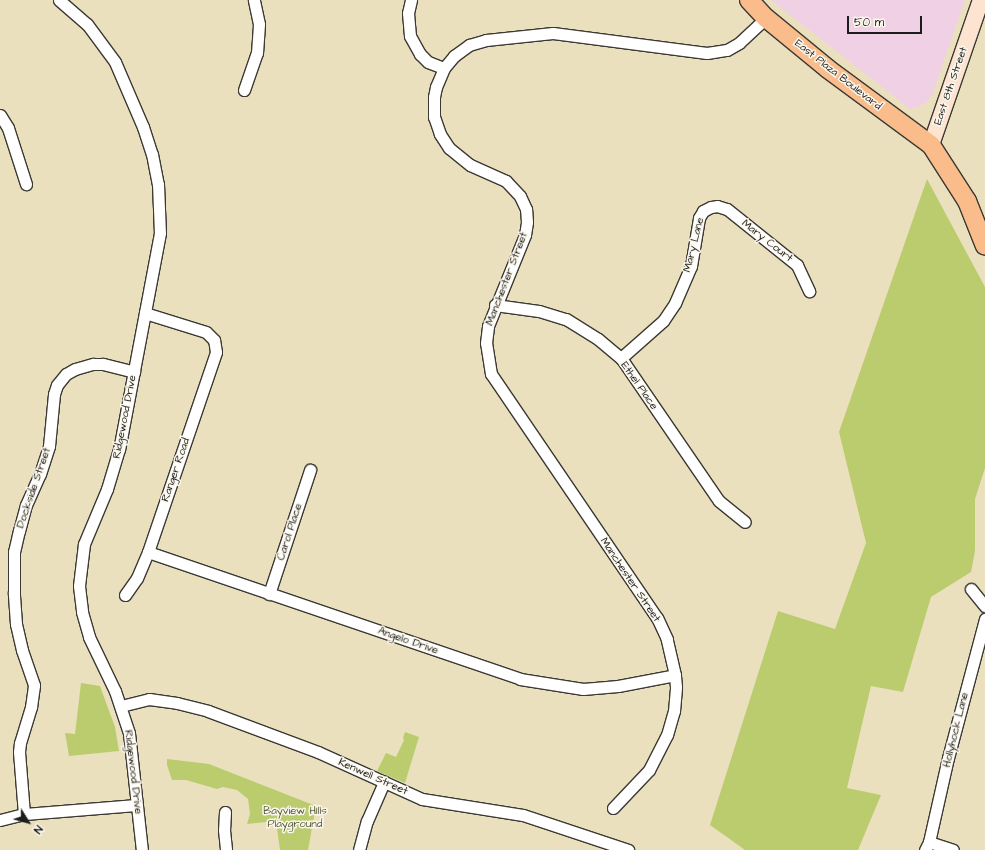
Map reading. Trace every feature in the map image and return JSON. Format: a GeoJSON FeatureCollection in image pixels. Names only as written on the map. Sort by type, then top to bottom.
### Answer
{"type":"FeatureCollection","features":[{"type":"Feature","properties":{"kind":"main road","name":"East Plaza Boulevard"},"geometry":{"type":"LineString","coordinates":[[749,0],[766,18],[828,69],[931,145],[948,168],[967,201],[985,246]]}},
{"type":"Feature","properties":{"kind":"main road","name":"East 8th Street"},"geometry":{"type":"LineString","coordinates":[[931,145],[983,3]]}},
{"type":"Feature","properties":{"kind":"street","name":"Ridgewood Drive"},"geometry":{"type":"LineString","coordinates":[[58,0],[87,24],[107,48],[122,75],[150,147],[158,184],[160,233],[116,462],[107,489],[89,530],[80,572],[80,599],[85,625],[121,706],[131,746],[142,850]]}},
{"type":"Feature","properties":{"kind":"street"},"geometry":{"type":"LineString","coordinates":[[244,90],[257,53],[259,24],[254,0]]}},
{"type":"Feature","properties":{"kind":"street"},"geometry":{"type":"LineString","coordinates":[[411,0],[408,13],[410,36],[420,54],[428,62],[444,68]]}},
{"type":"Feature","properties":{"kind":"street","name":"Manchester Street"},"geometry":{"type":"LineString","coordinates":[[613,808],[641,781],[662,747],[674,711],[675,675],[667,639],[657,618],[491,374],[486,343],[488,326],[495,305],[525,235],[527,222],[526,209],[520,196],[512,185],[462,160],[444,141],[436,125],[433,107],[436,87],[444,68],[454,56],[470,45],[486,40],[553,33],[707,53],[726,50],[740,43],[766,18]]}},
{"type":"Feature","properties":{"kind":"street"},"geometry":{"type":"LineString","coordinates":[[0,115],[8,128],[26,184]]}},
{"type":"Feature","properties":{"kind":"street","name":"Mary Court"},"geometry":{"type":"LineString","coordinates":[[711,207],[717,206],[727,209],[796,264],[809,292]]}},
{"type":"Feature","properties":{"kind":"street","name":"Mary Lane"},"geometry":{"type":"LineString","coordinates":[[620,358],[663,320],[675,303],[691,266],[699,218],[703,212],[711,207]]}},
{"type":"Feature","properties":{"kind":"street","name":"Ethel Place"},"geometry":{"type":"LineString","coordinates":[[495,305],[539,311],[566,319],[598,339],[620,358],[719,501],[744,522]]}},
{"type":"Feature","properties":{"kind":"street","name":"Ranger Road"},"geometry":{"type":"LineString","coordinates":[[125,595],[136,578],[148,552],[216,352],[214,340],[206,332],[145,313]]}},
{"type":"Feature","properties":{"kind":"street","name":"Dockside Street"},"geometry":{"type":"LineString","coordinates":[[24,814],[19,752],[20,743],[31,708],[34,685],[18,636],[15,606],[14,552],[19,531],[26,505],[40,474],[48,446],[54,394],[57,385],[66,374],[75,368],[87,365],[103,364],[134,372]]}},
{"type":"Feature","properties":{"kind":"street","name":"Carol Place"},"geometry":{"type":"LineString","coordinates":[[269,594],[310,470]]}},
{"type":"Feature","properties":{"kind":"street","name":"Angelo Drive"},"geometry":{"type":"LineString","coordinates":[[148,552],[520,679],[583,689],[618,686],[675,675]]}},
{"type":"Feature","properties":{"kind":"street"},"geometry":{"type":"LineString","coordinates":[[971,589],[985,606]]}},
{"type":"Feature","properties":{"kind":"street","name":"Hollyhock Lane"},"geometry":{"type":"LineString","coordinates":[[953,850],[927,846],[948,758],[985,619]]}},
{"type":"Feature","properties":{"kind":"street","name":"Kenwell Street"},"geometry":{"type":"LineString","coordinates":[[121,706],[149,699],[177,703],[208,711],[318,752],[422,799],[523,815],[628,850]]}},
{"type":"Feature","properties":{"kind":"street"},"geometry":{"type":"LineString","coordinates":[[359,850],[367,821],[384,782]]}},
{"type":"Feature","properties":{"kind":"street"},"geometry":{"type":"LineString","coordinates":[[0,820],[24,814],[137,805]]}},
{"type":"Feature","properties":{"kind":"street"},"geometry":{"type":"LineString","coordinates":[[225,812],[224,830],[226,850]]}},
{"type":"Feature","properties":{"kind":"shaded area"},"geometry":{"type":"Polygon","coordinates":[[[771,0],[965,0],[932,95],[925,104],[910,109],[771,0]]]}},
{"type":"Feature","properties":{"kind":"green space"},"geometry":{"type":"Polygon","coordinates":[[[927,179],[985,287],[985,468],[975,499],[975,551],[971,572],[931,597],[903,692],[871,686],[847,788],[881,795],[858,850],[745,850],[710,825],[778,611],[835,629],[866,543],[839,432],[927,179]]]}},
{"type":"Feature","properties":{"kind":"green space"},"geometry":{"type":"Polygon","coordinates":[[[81,683],[100,686],[115,727],[119,751],[69,756],[65,733],[75,734],[81,683]]]}},
{"type":"Feature","properties":{"kind":"green space"},"geometry":{"type":"Polygon","coordinates":[[[405,732],[419,737],[405,783],[377,771],[386,753],[396,757],[404,740],[403,738],[405,732]]]}},
{"type":"Feature","properties":{"kind":"green space","name":"Bayview HIlls Playground"},"geometry":{"type":"Polygon","coordinates":[[[167,759],[209,764],[316,806],[308,850],[280,850],[276,821],[247,824],[250,814],[248,799],[237,790],[223,787],[217,789],[186,780],[172,780],[167,765],[167,759]]]}}]}
